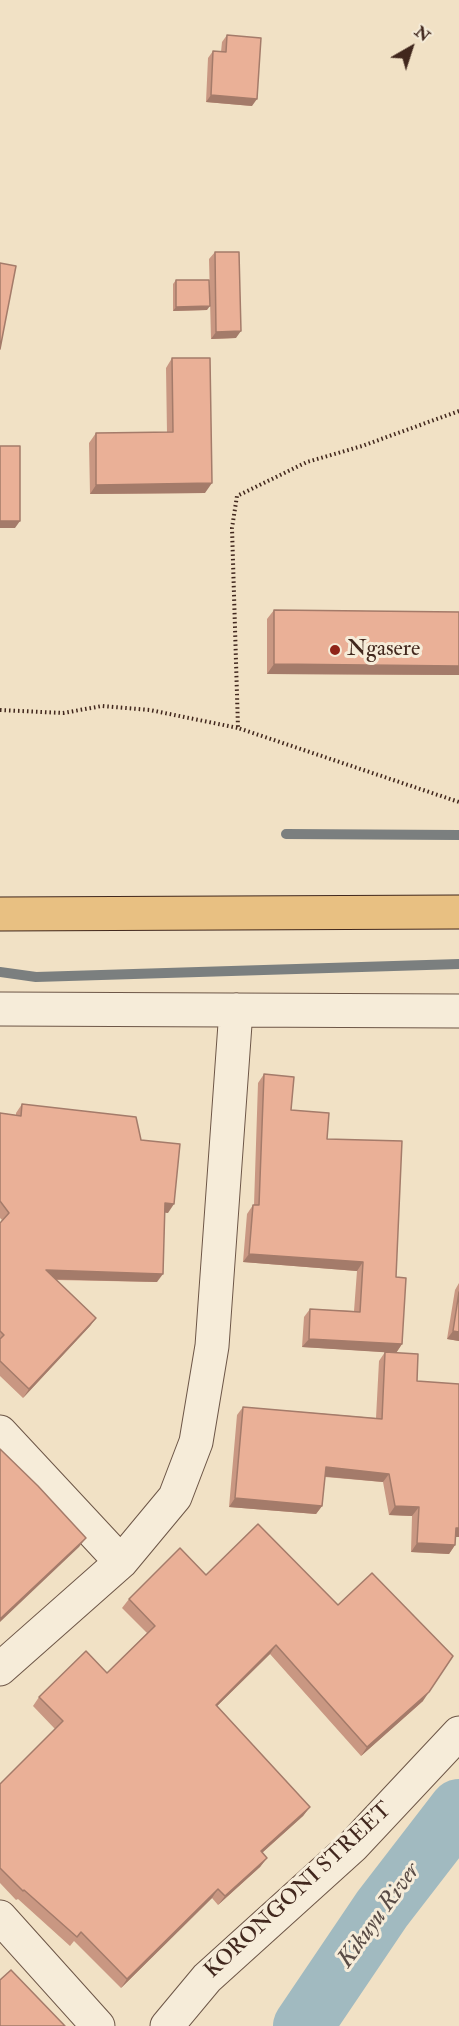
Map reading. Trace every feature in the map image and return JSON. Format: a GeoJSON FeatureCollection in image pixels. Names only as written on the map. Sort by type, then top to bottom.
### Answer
{"type":"FeatureCollection","features":[{"type":"Feature","properties":{"kind":"highway"},"geometry":{"type":"LineString","coordinates":[[0,914],[459,912]]}},
{"type":"Feature","properties":{"kind":"street"},"geometry":{"type":"LineString","coordinates":[[0,1009],[459,1011]]}},
{"type":"Feature","properties":{"kind":"street"},"geometry":{"type":"LineString","coordinates":[[0,1669],[121,1562],[175,1497],[196,1442],[212,1346],[236,1010]]}},
{"type":"Feature","properties":{"kind":"street"},"geometry":{"type":"LineString","coordinates":[[0,1432],[121,1562]]}},
{"type":"Feature","properties":{"kind":"street","name":"KORONGONI STREET"},"geometry":{"type":"LineString","coordinates":[[167,2026],[207,1978],[353,1846],[459,1733]]}},
{"type":"Feature","properties":{"kind":"street"},"geometry":{"type":"LineString","coordinates":[[0,1917],[98,2026]]}},
{"type":"Feature","properties":{"kind":"path"},"geometry":{"type":"LineString","coordinates":[[238,728],[232,538],[237,496],[307,462],[362,446],[459,411]]}},
{"type":"Feature","properties":{"kind":"path"},"geometry":{"type":"LineString","coordinates":[[0,710],[63,713],[102,706],[150,710],[238,728],[459,802]]}},
{"type":"Feature","properties":{"kind":"building"},"geometry":{"type":"Polygon","coordinates":[[[227,35],[261,38],[257,99],[211,95],[213,51],[226,52],[227,35]]]}},
{"type":"Feature","properties":{"kind":"building"},"geometry":{"type":"Polygon","coordinates":[[[215,252],[239,252],[241,331],[216,332],[215,252]]]}},
{"type":"Feature","properties":{"kind":"building"},"geometry":{"type":"Polygon","coordinates":[[[0,263],[16,266],[0,349],[0,263]]]}},
{"type":"Feature","properties":{"kind":"building"},"geometry":{"type":"Polygon","coordinates":[[[176,280],[209,280],[210,306],[176,307],[176,280]]]}},
{"type":"Feature","properties":{"kind":"building"},"geometry":{"type":"Polygon","coordinates":[[[172,358],[210,358],[212,483],[96,485],[96,433],[173,432],[172,358]]]}},
{"type":"Feature","properties":{"kind":"building"},"geometry":{"type":"Polygon","coordinates":[[[0,446],[20,446],[20,521],[0,521],[0,446]]]}},
{"type":"Feature","properties":{"kind":"building"},"geometry":{"type":"Polygon","coordinates":[[[274,610],[459,612],[459,666],[274,664],[274,610]]]}},
{"type":"Feature","properties":{"kind":"building"},"geometry":{"type":"Polygon","coordinates":[[[264,1074],[294,1077],[291,1110],[329,1113],[327,1139],[402,1141],[396,1277],[406,1278],[402,1344],[309,1339],[310,1309],[360,1312],[363,1262],[249,1254],[253,1205],[259,1205],[264,1074]]]}},
{"type":"Feature","properties":{"kind":"building"},"geometry":{"type":"Polygon","coordinates":[[[22,1104],[136,1117],[141,1140],[180,1144],[174,1204],[165,1203],[163,1274],[46,1270],[96,1318],[29,1389],[0,1361],[0,1339],[4,1335],[0,1331],[0,1223],[9,1213],[0,1201],[0,1113],[21,1116],[22,1104]]]}},
{"type":"Feature","properties":{"kind":"building"},"geometry":{"type":"Polygon","coordinates":[[[459,1292],[459,1332],[453,1331],[459,1292]]]}},
{"type":"Feature","properties":{"kind":"building"},"geometry":{"type":"Polygon","coordinates":[[[385,1352],[418,1354],[417,1381],[459,1384],[459,1528],[456,1528],[455,1545],[417,1543],[419,1507],[395,1506],[389,1474],[326,1467],[322,1506],[235,1498],[243,1407],[382,1419],[385,1352]]]}},
{"type":"Feature","properties":{"kind":"building"},"geometry":{"type":"Polygon","coordinates":[[[0,1449],[86,1538],[0,1619],[0,1449]]]}},
{"type":"Feature","properties":{"kind":"building"},"geometry":{"type":"Polygon","coordinates":[[[258,1524],[338,1605],[372,1573],[453,1656],[429,1692],[367,1747],[276,1645],[216,1705],[310,1807],[261,1851],[267,1858],[225,1896],[218,1889],[127,1979],[81,1932],[77,1937],[0,1868],[0,1784],[63,1721],[39,1697],[86,1651],[107,1673],[155,1626],[129,1599],[180,1548],[206,1575],[258,1524]]]}},
{"type":"Feature","properties":{"kind":"building"},"geometry":{"type":"Polygon","coordinates":[[[11,1970],[65,2026],[0,2026],[0,1980],[11,1970]]]}},
{"type":"Feature","properties":{"kind":"waterway"},"geometry":{"type":"LineString","coordinates":[[286,834],[459,835]]}},
{"type":"Feature","properties":{"kind":"waterway"},"geometry":{"type":"LineString","coordinates":[[0,972],[36,977],[459,964]]}},
{"type":"Feature","properties":{"kind":"waterway","name":"Kikuyu River"},"geometry":{"type":"LineString","coordinates":[[303,2026],[382,1909],[459,1809]]}},
{"type":"Feature","properties":{"kind":"place","name":"Ngasere"},"geometry":{"type":"Point","coordinates":[335,650]}}]}
